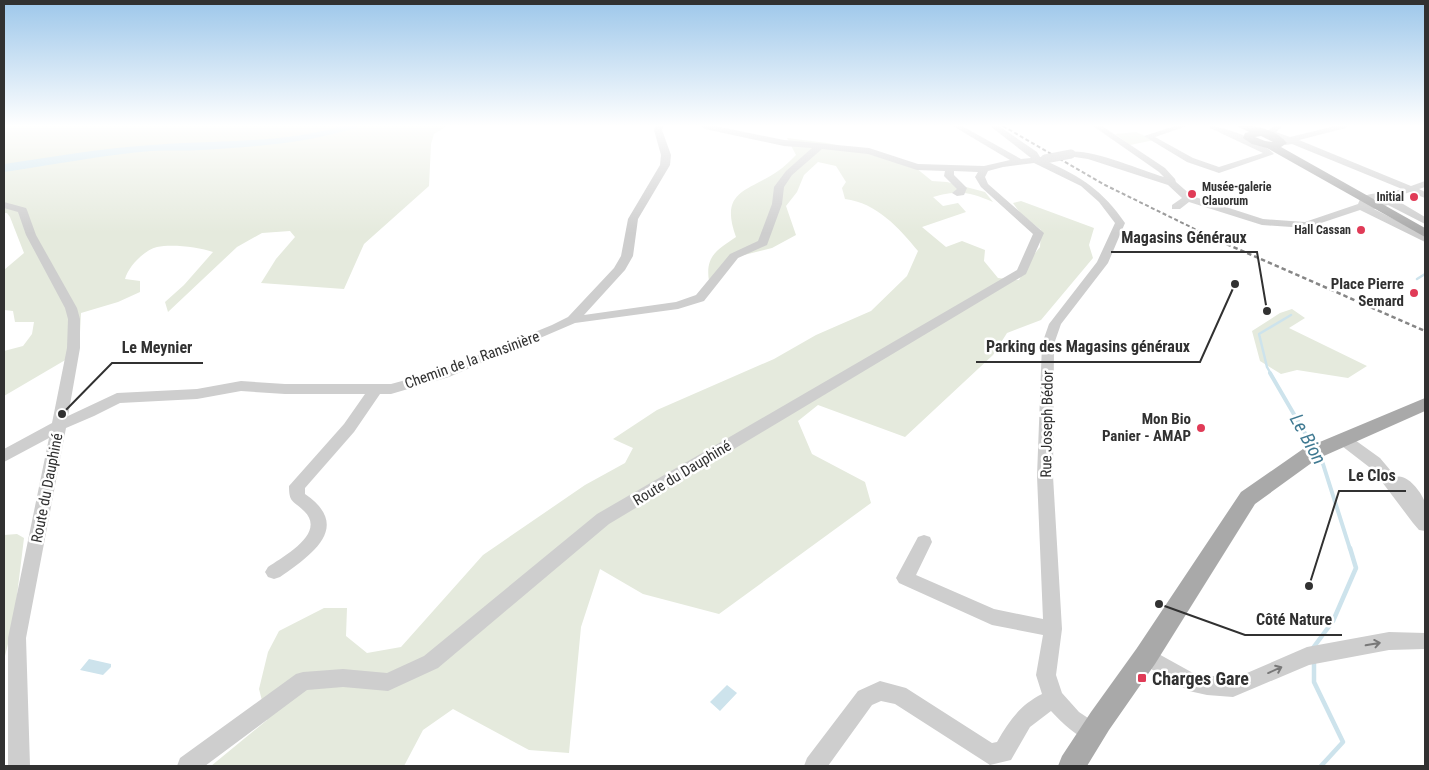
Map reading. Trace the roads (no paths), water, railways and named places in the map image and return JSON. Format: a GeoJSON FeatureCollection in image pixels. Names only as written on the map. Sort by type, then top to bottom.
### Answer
{"type":"FeatureCollection","features":[{"type":"Feature","properties":{"kind":"main road"},"geometry":{"type":"LineString","coordinates":[[1309,162],[1425,233]]}},
{"type":"Feature","properties":{"kind":"main road"},"geometry":{"type":"LineString","coordinates":[[1375,202],[1425,226]]}},
{"type":"Feature","properties":{"kind":"main road"},"geometry":{"type":"LineString","coordinates":[[1072,766],[1248,498],[1281,473],[1335,443],[1425,404]]}},
{"type":"Feature","properties":{"kind":"street","name":"Chemin de la Ransinière"},"geometry":{"type":"LineString","coordinates":[[4,456],[60,425],[89,413],[116,398],[197,394],[241,386],[285,389],[375,390],[409,384],[444,374],[532,339],[572,320],[619,270],[627,256],[634,219],[665,162]]}},
{"type":"Feature","properties":{"kind":"street"},"geometry":{"type":"LineString","coordinates":[[572,320],[670,306],[700,298],[734,256],[763,244],[777,204],[780,187],[789,173],[802,162]]}},
{"type":"Feature","properties":{"kind":"street"},"geometry":{"type":"LineString","coordinates":[[902,162],[917,167],[984,169],[1020,162]]}},
{"type":"Feature","properties":{"kind":"street","name":"Rue Joseph Bédor"},"geometry":{"type":"LineString","coordinates":[[1045,162],[1098,193],[1120,224],[1102,263],[1055,324],[1048,344],[1045,476],[1053,629],[1046,674],[1054,699],[1072,719],[1093,733]]}},
{"type":"Feature","properties":{"kind":"street"},"geometry":{"type":"LineString","coordinates":[[1107,162],[1171,183],[1188,198],[1262,222],[1294,226],[1306,225],[1425,184]]}},
{"type":"Feature","properties":{"kind":"street"},"geometry":{"type":"LineString","coordinates":[[1150,162],[1162,170],[1172,181],[1171,183]]}},
{"type":"Feature","properties":{"kind":"street"},"geometry":{"type":"LineString","coordinates":[[1196,162],[1219,170],[1244,162]]}},
{"type":"Feature","properties":{"kind":"street"},"geometry":{"type":"LineString","coordinates":[[1342,162],[1425,195]]}},
{"type":"Feature","properties":{"kind":"street"},"geometry":{"type":"LineString","coordinates":[[950,168],[949,176],[962,188],[961,193],[958,193]]}},
{"type":"Feature","properties":{"kind":"street","name":"Route du Dauphiné"},"geometry":{"type":"LineString","coordinates":[[188,766],[304,680],[343,678],[388,682],[431,662],[604,519],[1022,272],[1039,233],[984,185],[980,177],[984,169]]}},
{"type":"Feature","properties":{"kind":"street"},"geometry":{"type":"LineString","coordinates":[[1176,208],[1188,198]]}},
{"type":"Feature","properties":{"kind":"street"},"geometry":{"type":"LineString","coordinates":[[1375,202],[1425,220]]}},
{"type":"Feature","properties":{"kind":"street"},"geometry":{"type":"LineString","coordinates":[[1375,202],[1425,239]]}},
{"type":"Feature","properties":{"kind":"street","name":"Route du Dauphiné"},"geometry":{"type":"LineString","coordinates":[[4,205],[22,210],[31,235],[71,308],[75,340],[60,425],[17,638],[19,766]]}},
{"type":"Feature","properties":{"kind":"street"},"geometry":{"type":"LineString","coordinates":[[274,572],[310,546],[318,533],[319,521],[313,510],[297,497],[297,486],[349,428],[375,390]]}},
{"type":"Feature","properties":{"kind":"street"},"geometry":{"type":"LineString","coordinates":[[1335,443],[1382,459],[1425,512]]}},
{"type":"Feature","properties":{"kind":"street"},"geometry":{"type":"LineString","coordinates":[[1335,443],[1364,453],[1378,466],[1412,512],[1425,525]]}},
{"type":"Feature","properties":{"kind":"street"},"geometry":{"type":"LineString","coordinates":[[924,542],[904,578],[992,617],[1053,629]]}},
{"type":"Feature","properties":{"kind":"street"},"geometry":{"type":"LineString","coordinates":[[1146,656],[1189,682],[1207,686],[1233,688],[1316,655],[1390,641],[1425,641]]}},
{"type":"Feature","properties":{"kind":"street"},"geometry":{"type":"LineString","coordinates":[[815,766],[865,698],[880,691],[899,695],[990,754],[1003,752],[1022,720],[1034,708],[1054,699]]}},
{"type":"Feature","properties":{"kind":"water"},"geometry":{"type":"Polygon","coordinates":[[[89,659],[111,664],[111,667],[103,675],[80,670],[89,659]]]}},
{"type":"Feature","properties":{"kind":"water"},"geometry":{"type":"Polygon","coordinates":[[[727,685],[737,693],[720,711],[710,702],[727,685]]]}},
{"type":"Feature","properties":{"kind":"waterway"},"geometry":{"type":"LineString","coordinates":[[4,168],[43,162]]}},
{"type":"Feature","properties":{"kind":"waterway","name":"Le Bion"},"geometry":{"type":"LineString","coordinates":[[1417,279],[1425,274]]}},
{"type":"Feature","properties":{"kind":"waterway","name":"Le Bion"},"geometry":{"type":"LineString","coordinates":[[1271,374],[1267,367],[1259,334],[1291,315]]}},
{"type":"Feature","properties":{"kind":"waterway","name":"Le Bion"},"geometry":{"type":"LineString","coordinates":[[1270,373],[1313,447]]}},
{"type":"Feature","properties":{"kind":"waterway","name":"Le Bion"},"geometry":{"type":"LineString","coordinates":[[1318,455],[1323,464],[1350,549]]}},
{"type":"Feature","properties":{"kind":"waterway","name":"Le Bion"},"geometry":{"type":"LineString","coordinates":[[1313,648],[1333,621],[1356,568],[1350,548]]}},
{"type":"Feature","properties":{"kind":"waterway","name":"Le Bion"},"geometry":{"type":"LineString","coordinates":[[1314,662],[1314,682],[1343,742],[1321,766]]}},
{"type":"Feature","properties":{"kind":"railway"},"geometry":{"type":"LineString","coordinates":[[1065,162],[1105,185],[1209,236]]}},
{"type":"Feature","properties":{"kind":"railway"},"geometry":{"type":"LineString","coordinates":[[1206,235],[1425,331]]}},
{"type":"Feature","properties":{"kind":"place","name":"Musée-galerie Clauorum"},"geometry":{"type":"Point","coordinates":[1192,194]}},
{"type":"Feature","properties":{"kind":"place","name":"Initial"},"geometry":{"type":"Point","coordinates":[1414,197]}},
{"type":"Feature","properties":{"kind":"place","name":"Hall Cassan"},"geometry":{"type":"Point","coordinates":[1361,230]}},
{"type":"Feature","properties":{"kind":"place","name":"Parking des Magasins généraux"},"geometry":{"type":"Point","coordinates":[1235,284]}},
{"type":"Feature","properties":{"kind":"place","name":"Place Pierre Semard"},"geometry":{"type":"Point","coordinates":[1414,293]}},
{"type":"Feature","properties":{"kind":"place","name":"Magasins Généraux"},"geometry":{"type":"Point","coordinates":[1267,311]}},
{"type":"Feature","properties":{"kind":"place","name":"Le Meynier"},"geometry":{"type":"Point","coordinates":[62,414]}},
{"type":"Feature","properties":{"kind":"place","name":"Mon Bio Panier - AMAP"},"geometry":{"type":"Point","coordinates":[1201,428]}},
{"type":"Feature","properties":{"kind":"place","name":"Le Clos"},"geometry":{"type":"Point","coordinates":[1309,586]}},
{"type":"Feature","properties":{"kind":"place","name":"Côté Nature"},"geometry":{"type":"Point","coordinates":[1159,604]}},
{"type":"Feature","properties":{"kind":"place","name":"Charges Gare"},"geometry":{"type":"Point","coordinates":[1142,678]}}]}
